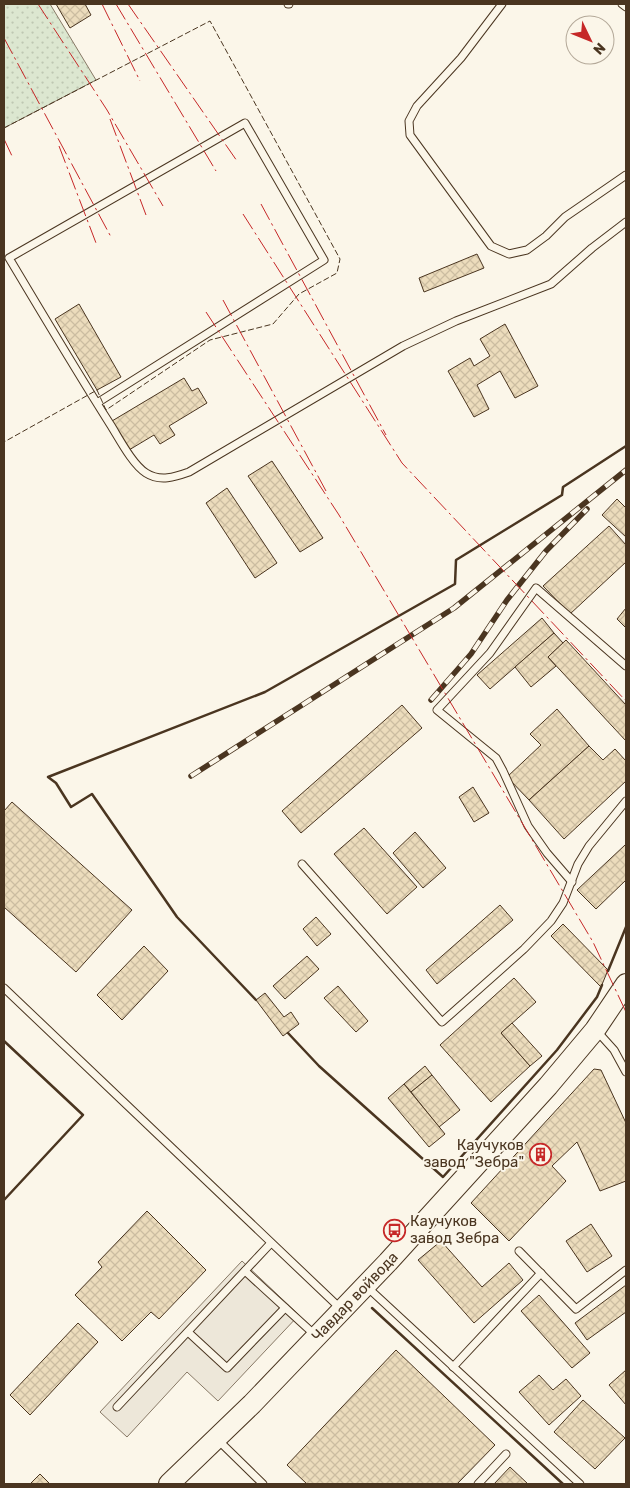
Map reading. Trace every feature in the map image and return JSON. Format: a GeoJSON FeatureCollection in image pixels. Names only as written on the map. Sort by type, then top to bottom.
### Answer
{"type":"FeatureCollection","features":[{"type":"Feature","properties":{"kind":"street","name":"Чавдар войвода"},"geometry":{"type":"LineString","coordinates":[[169,1484],[252,1404],[366,1286],[548,1086],[595,1030],[626,984]]}},
{"type":"Feature","properties":{"kind":"lane"},"geometry":{"type":"LineString","coordinates":[[502,4],[461,58],[417,106],[409,121],[410,135],[491,246],[509,254],[527,250],[546,236],[565,217],[626,176]]}},
{"type":"Feature","properties":{"kind":"lane"},"geometry":{"type":"LineString","coordinates":[[622,4],[626,7]]}},
{"type":"Feature","properties":{"kind":"lane"},"geometry":{"type":"LineString","coordinates":[[97,403],[324,260],[246,123],[9,258],[97,403],[134,460],[145,473],[157,478],[171,479],[189,472],[403,346],[456,321],[551,284],[592,248],[626,222]]}},
{"type":"Feature","properties":{"kind":"lane"},"geometry":{"type":"LineString","coordinates":[[572,882],[546,853],[528,826],[496,758],[437,710],[490,653],[536,588],[626,666]]}},
{"type":"Feature","properties":{"kind":"lane"},"geometry":{"type":"LineString","coordinates":[[302,864],[442,1022],[524,949],[550,921],[563,903],[578,864],[589,846],[626,802]]}},
{"type":"Feature","properties":{"kind":"lane"},"geometry":{"type":"LineString","coordinates":[[4,988],[343,1311]]}},
{"type":"Feature","properties":{"kind":"lane"},"geometry":{"type":"LineString","coordinates":[[595,1030],[614,1050],[626,1072]]}},
{"type":"Feature","properties":{"kind":"lane"},"geometry":{"type":"LineString","coordinates":[[117,1407],[271,1243]]}},
{"type":"Feature","properties":{"kind":"lane"},"geometry":{"type":"LineString","coordinates":[[519,1251],[576,1309],[626,1270]]}},
{"type":"Feature","properties":{"kind":"lane"},"geometry":{"type":"LineString","coordinates":[[245,1271],[317,1337]]}},
{"type":"Feature","properties":{"kind":"lane"},"geometry":{"type":"LineString","coordinates":[[453,1367],[541,1273]]}},
{"type":"Feature","properties":{"kind":"lane"},"geometry":{"type":"LineString","coordinates":[[366,1286],[580,1484]]}},
{"type":"Feature","properties":{"kind":"lane"},"geometry":{"type":"LineString","coordinates":[[188,1332],[227,1368],[285,1308]]}},
{"type":"Feature","properties":{"kind":"lane"},"geometry":{"type":"LineString","coordinates":[[216,1439],[263,1484]]}},
{"type":"Feature","properties":{"kind":"lane"},"geometry":{"type":"LineString","coordinates":[[478,1484],[506,1454]]}},
{"type":"Feature","properties":{"kind":"green space"},"geometry":{"type":"Polygon","coordinates":[[[4,4],[50,4],[96,80],[4,128],[4,4]]]}},
{"type":"Feature","properties":{"kind":"shaded area"},"geometry":{"type":"Polygon","coordinates":[[[242,1261],[299,1315],[218,1401],[187,1372],[127,1437],[100,1412],[242,1261]]]}},
{"type":"Feature","properties":{"kind":"building"},"geometry":{"type":"Polygon","coordinates":[[[56,4],[85,4],[91,15],[70,28],[56,4]]]}},
{"type":"Feature","properties":{"kind":"building"},"geometry":{"type":"Polygon","coordinates":[[[477,254],[484,268],[424,292],[419,278],[477,254]]]}},
{"type":"Feature","properties":{"kind":"building"},"geometry":{"type":"Polygon","coordinates":[[[79,304],[121,377],[97,390],[55,319],[79,304]]]}},
{"type":"Feature","properties":{"kind":"building"},"geometry":{"type":"Polygon","coordinates":[[[505,324],[538,386],[515,398],[500,371],[477,385],[489,409],[474,417],[448,371],[470,358],[474,366],[490,356],[480,339],[505,324]]]}},
{"type":"Feature","properties":{"kind":"building"},"geometry":{"type":"Polygon","coordinates":[[[184,378],[192,391],[198,388],[207,403],[169,426],[175,435],[160,444],[154,435],[129,450],[112,421],[184,378]]]}},
{"type":"Feature","properties":{"kind":"building"},"geometry":{"type":"Polygon","coordinates":[[[272,461],[323,538],[300,552],[248,476],[272,461]]]}},
{"type":"Feature","properties":{"kind":"building"},"geometry":{"type":"Polygon","coordinates":[[[227,488],[277,563],[255,578],[206,503],[227,488]]]}},
{"type":"Feature","properties":{"kind":"building"},"geometry":{"type":"Polygon","coordinates":[[[617,499],[626,508],[626,537],[602,515],[617,499]]]}},
{"type":"Feature","properties":{"kind":"building"},"geometry":{"type":"Polygon","coordinates":[[[609,526],[626,545],[626,562],[570,614],[543,586],[609,526]]]}},
{"type":"Feature","properties":{"kind":"building"},"geometry":{"type":"Polygon","coordinates":[[[626,608],[626,628],[617,619],[626,608]]]}},
{"type":"Feature","properties":{"kind":"building"},"geometry":{"type":"Polygon","coordinates":[[[542,618],[554,633],[490,689],[477,675],[542,618]]]}},
{"type":"Feature","properties":{"kind":"building"},"geometry":{"type":"Polygon","coordinates":[[[554,633],[563,643],[548,657],[556,666],[531,687],[515,667],[554,633]]]}},
{"type":"Feature","properties":{"kind":"building"},"geometry":{"type":"Polygon","coordinates":[[[566,640],[626,705],[626,741],[548,657],[566,640]]]}},
{"type":"Feature","properties":{"kind":"building"},"geometry":{"type":"Polygon","coordinates":[[[402,705],[422,728],[301,833],[282,811],[402,705]]]}},
{"type":"Feature","properties":{"kind":"building"},"geometry":{"type":"Polygon","coordinates":[[[557,709],[589,746],[529,800],[507,777],[541,745],[530,734],[557,709]]]}},
{"type":"Feature","properties":{"kind":"building"},"geometry":{"type":"Polygon","coordinates":[[[589,746],[603,760],[615,749],[626,761],[626,781],[564,839],[529,800],[589,746]]]}},
{"type":"Feature","properties":{"kind":"building"},"geometry":{"type":"Polygon","coordinates":[[[473,787],[489,813],[474,822],[459,797],[473,787]]]}},
{"type":"Feature","properties":{"kind":"building"},"geometry":{"type":"Polygon","coordinates":[[[12,802],[132,910],[76,972],[4,907],[4,811],[12,802]]]}},
{"type":"Feature","properties":{"kind":"building"},"geometry":{"type":"Polygon","coordinates":[[[364,828],[417,887],[387,914],[334,854],[364,828]]]}},
{"type":"Feature","properties":{"kind":"building"},"geometry":{"type":"Polygon","coordinates":[[[415,832],[446,868],[423,888],[393,853],[415,832]]]}},
{"type":"Feature","properties":{"kind":"building"},"geometry":{"type":"Polygon","coordinates":[[[625,845],[626,880],[596,909],[577,890],[625,845]]]}},
{"type":"Feature","properties":{"kind":"building"},"geometry":{"type":"Polygon","coordinates":[[[500,905],[513,920],[437,984],[426,970],[500,905]]]}},
{"type":"Feature","properties":{"kind":"building"},"geometry":{"type":"Polygon","coordinates":[[[316,917],[331,934],[317,946],[303,929],[316,917]]]}},
{"type":"Feature","properties":{"kind":"building"},"geometry":{"type":"Polygon","coordinates":[[[563,924],[608,970],[601,987],[551,936],[563,924]]]}},
{"type":"Feature","properties":{"kind":"building"},"geometry":{"type":"Polygon","coordinates":[[[144,946],[168,971],[122,1020],[97,995],[144,946]]]}},
{"type":"Feature","properties":{"kind":"building"},"geometry":{"type":"Polygon","coordinates":[[[307,956],[319,969],[285,999],[273,986],[307,956]]]}},
{"type":"Feature","properties":{"kind":"building"},"geometry":{"type":"Polygon","coordinates":[[[514,978],[536,1002],[501,1033],[530,1066],[491,1102],[440,1045],[514,978]]]}},
{"type":"Feature","properties":{"kind":"building"},"geometry":{"type":"Polygon","coordinates":[[[338,986],[368,1021],[356,1032],[324,998],[338,986]]]}},
{"type":"Feature","properties":{"kind":"building"},"geometry":{"type":"Polygon","coordinates":[[[265,993],[284,1017],[291,1012],[299,1024],[283,1036],[256,1000],[265,993]]]}},
{"type":"Feature","properties":{"kind":"building"},"geometry":{"type":"Polygon","coordinates":[[[512,1023],[542,1056],[530,1066],[501,1033],[512,1023]]]}},
{"type":"Feature","properties":{"kind":"building"},"geometry":{"type":"Polygon","coordinates":[[[425,1066],[432,1075],[411,1092],[404,1084],[425,1066]]]}},
{"type":"Feature","properties":{"kind":"building","name":"Каучуков завод \"Зебра\""},"geometry":{"type":"Polygon","coordinates":[[[594,1069],[601,1070],[626,1123],[626,1181],[600,1191],[577,1142],[552,1166],[566,1181],[509,1241],[471,1203],[594,1069]]]}},
{"type":"Feature","properties":{"kind":"building"},"geometry":{"type":"Polygon","coordinates":[[[432,1075],[460,1110],[439,1127],[411,1092],[432,1075]]]}},
{"type":"Feature","properties":{"kind":"building"},"geometry":{"type":"Polygon","coordinates":[[[404,1084],[445,1134],[429,1147],[388,1098],[404,1084]]]}},
{"type":"Feature","properties":{"kind":"building"},"geometry":{"type":"Polygon","coordinates":[[[147,1211],[206,1270],[159,1319],[151,1312],[122,1341],[75,1295],[102,1267],[98,1262],[147,1211]]]}},
{"type":"Feature","properties":{"kind":"building"},"geometry":{"type":"Polygon","coordinates":[[[591,1224],[612,1256],[587,1272],[566,1241],[591,1224]]]}},
{"type":"Feature","properties":{"kind":"building"},"geometry":{"type":"Polygon","coordinates":[[[441,1241],[482,1287],[509,1263],[523,1280],[474,1323],[418,1260],[441,1241]]]}},
{"type":"Feature","properties":{"kind":"building"},"geometry":{"type":"Polygon","coordinates":[[[626,1285],[626,1312],[587,1340],[575,1323],[626,1285]]]}},
{"type":"Feature","properties":{"kind":"building"},"geometry":{"type":"Polygon","coordinates":[[[539,1295],[590,1353],[572,1368],[521,1311],[539,1295]]]}},
{"type":"Feature","properties":{"kind":"building"},"geometry":{"type":"Polygon","coordinates":[[[78,1323],[98,1342],[30,1415],[10,1395],[78,1323]]]}},
{"type":"Feature","properties":{"kind":"building"},"geometry":{"type":"Polygon","coordinates":[[[396,1350],[495,1445],[457,1484],[307,1484],[287,1465],[396,1350]]]}},
{"type":"Feature","properties":{"kind":"building"},"geometry":{"type":"Polygon","coordinates":[[[626,1370],[626,1405],[609,1385],[626,1370]]]}},
{"type":"Feature","properties":{"kind":"building"},"geometry":{"type":"Polygon","coordinates":[[[539,1375],[553,1390],[566,1379],[581,1396],[549,1425],[519,1392],[539,1375]]]}},
{"type":"Feature","properties":{"kind":"building"},"geometry":{"type":"Polygon","coordinates":[[[583,1400],[625,1438],[595,1469],[554,1432],[583,1400]]]}},
{"type":"Feature","properties":{"kind":"building"},"geometry":{"type":"Polygon","coordinates":[[[510,1467],[528,1484],[494,1484],[510,1467]]]}},
{"type":"Feature","properties":{"kind":"building"},"geometry":{"type":"Polygon","coordinates":[[[40,1474],[50,1484],[30,1484],[40,1474]]]}},
{"type":"Feature","properties":{"kind":"railway"},"geometry":{"type":"LineString","coordinates":[[191,776],[454,608],[626,470]]}},
{"type":"Feature","properties":{"kind":"railway"},"geometry":{"type":"LineString","coordinates":[[431,700],[471,654],[507,600],[546,551],[587,509]]}},
{"type":"Feature","properties":{"kind":"fence"},"geometry":{"type":"LineString","coordinates":[[4,128],[210,21],[340,259],[337,273],[299,294],[273,324],[210,340],[106,410],[97,390],[4,442]]}},
{"type":"Feature","properties":{"kind":"wall"},"geometry":{"type":"LineString","coordinates":[[256,1000],[177,917],[92,794],[71,807],[56,783],[48,777],[265,692],[455,584],[456,560],[562,495],[563,487],[626,446]]}},
{"type":"Feature","properties":{"kind":"wall"},"geometry":{"type":"LineString","coordinates":[[608,971],[626,927]]}},
{"type":"Feature","properties":{"kind":"wall"},"geometry":{"type":"LineString","coordinates":[[288,1033],[319,1066],[443,1177],[557,1050],[597,997],[602,985]]}},
{"type":"Feature","properties":{"kind":"wall"},"geometry":{"type":"LineString","coordinates":[[4,1041],[83,1115],[4,1200]]}},
{"type":"Feature","properties":{"kind":"wall"},"geometry":{"type":"LineString","coordinates":[[372,1308],[563,1484]]}},
{"type":"Feature","properties":{"kind":"power"},"geometry":{"type":"LineString","coordinates":[[38,4],[107,110],[163,206]]}},
{"type":"Feature","properties":{"kind":"power"},"geometry":{"type":"LineString","coordinates":[[102,4],[140,81]]}},
{"type":"Feature","properties":{"kind":"power"},"geometry":{"type":"LineString","coordinates":[[116,4],[216,171]]}},
{"type":"Feature","properties":{"kind":"power"},"geometry":{"type":"LineString","coordinates":[[128,4],[237,161]]}},
{"type":"Feature","properties":{"kind":"power"},"geometry":{"type":"LineString","coordinates":[[4,38],[111,237]]}},
{"type":"Feature","properties":{"kind":"power"},"geometry":{"type":"LineString","coordinates":[[110,119],[146,215]]}},
{"type":"Feature","properties":{"kind":"power"},"geometry":{"type":"LineString","coordinates":[[4,139],[12,156]]}},
{"type":"Feature","properties":{"kind":"power"},"geometry":{"type":"LineString","coordinates":[[59,146],[96,243]]}},
{"type":"Feature","properties":{"kind":"power"},"geometry":{"type":"LineString","coordinates":[[261,204],[386,435]]}},
{"type":"Feature","properties":{"kind":"power"},"geometry":{"type":"LineString","coordinates":[[243,214],[402,463],[626,701]]}},
{"type":"Feature","properties":{"kind":"power"},"geometry":{"type":"LineString","coordinates":[[223,300],[326,491]]}},
{"type":"Feature","properties":{"kind":"power"},"geometry":{"type":"LineString","coordinates":[[206,312],[339,515],[593,942],[626,1012]]}},
{"type":"Feature","properties":{"kind":"place","name":"Каучуков завод \"Зебра\""},"geometry":{"type":"Point","coordinates":[540,1154]}},
{"type":"Feature","properties":{"kind":"place","name":"Каучуков завод Зебра"},"geometry":{"type":"Point","coordinates":[394,1230]}}]}
